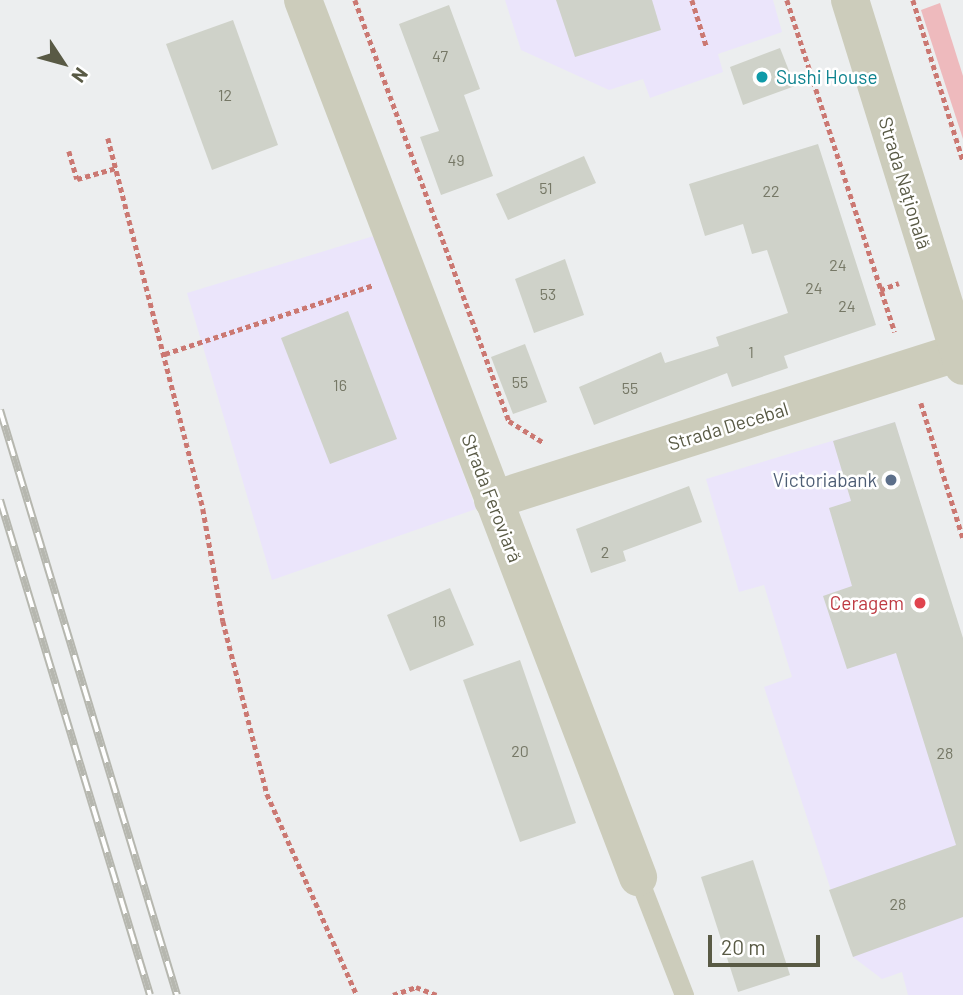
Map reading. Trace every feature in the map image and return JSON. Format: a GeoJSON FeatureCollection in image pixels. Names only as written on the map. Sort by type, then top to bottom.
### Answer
{"type":"FeatureCollection","features":[{"type":"Feature","properties":{"kind":"street","name":"Strada Feroviară"},"geometry":{"type":"LineString","coordinates":[[303,0],[405,275],[638,877]]}},
{"type":"Feature","properties":{"kind":"street","name":"Strada Națională"},"geometry":{"type":"LineString","coordinates":[[850,0],[962,357]]}},
{"type":"Feature","properties":{"kind":"street","name":"Strada Decebal"},"geometry":{"type":"LineString","coordinates":[[493,500],[962,357]]}},
{"type":"Feature","properties":{"kind":"lane","name":"Strada Feroviară"},"geometry":{"type":"LineString","coordinates":[[638,877],[684,995]]}},
{"type":"Feature","properties":{"kind":"path"},"geometry":{"type":"LineString","coordinates":[[355,0],[509,421],[538,442],[552,442]]}},
{"type":"Feature","properties":{"kind":"path"},"geometry":{"type":"LineString","coordinates":[[692,0],[707,48]]}},
{"type":"Feature","properties":{"kind":"path"},"geometry":{"type":"LineString","coordinates":[[787,0],[963,538]]}},
{"type":"Feature","properties":{"kind":"path"},"geometry":{"type":"LineString","coordinates":[[913,0],[963,161]]}},
{"type":"Feature","properties":{"kind":"path"},"geometry":{"type":"LineString","coordinates":[[108,138],[165,354],[267,794],[357,995]]}},
{"type":"Feature","properties":{"kind":"path"},"geometry":{"type":"LineString","coordinates":[[69,151],[77,179],[116,168]]}},
{"type":"Feature","properties":{"kind":"path"},"geometry":{"type":"LineString","coordinates":[[165,354],[405,275]]}},
{"type":"Feature","properties":{"kind":"path"},"geometry":{"type":"LineString","coordinates":[[884,342],[932,401]]}},
{"type":"Feature","properties":{"kind":"path"},"geometry":{"type":"LineString","coordinates":[[908,408],[909,371]]}},
{"type":"Feature","properties":{"kind":"path"},"geometry":{"type":"LineString","coordinates":[[393,995],[416,987],[437,995]]}},
{"type":"Feature","properties":{"kind":"shaded area"},"geometry":{"type":"Polygon","coordinates":[[[505,0],[773,0],[782,32],[718,54],[723,72],[650,98],[643,79],[609,90],[521,50],[505,0]]]}},
{"type":"Feature","properties":{"kind":"shaded area"},"geometry":{"type":"Polygon","coordinates":[[[940,3],[963,76],[963,139],[921,10],[940,3]]]}},
{"type":"Feature","properties":{"kind":"shaded area"},"geometry":{"type":"Polygon","coordinates":[[[377,235],[476,509],[272,580],[187,293],[377,235]]]}},
{"type":"Feature","properties":{"kind":"shaded area"},"geometry":{"type":"Polygon","coordinates":[[[895,422],[963,641],[963,995],[908,995],[902,972],[882,979],[853,957],[764,687],[792,677],[764,585],[739,592],[706,479],[895,422]]]}},
{"type":"Feature","properties":{"kind":"building"},"geometry":{"type":"Polygon","coordinates":[[[556,0],[652,0],[661,30],[575,57],[556,0]]]}},
{"type":"Feature","properties":{"kind":"building"},"geometry":{"type":"Polygon","coordinates":[[[449,5],[480,89],[464,95],[493,176],[441,195],[420,137],[439,131],[399,24],[449,5]]]}},
{"type":"Feature","properties":{"kind":"building"},"geometry":{"type":"Polygon","coordinates":[[[233,20],[278,145],[212,170],[166,44],[233,20]]]}},
{"type":"Feature","properties":{"kind":"building","name":"Sushi House"},"geometry":{"type":"Polygon","coordinates":[[[780,48],[795,86],[743,105],[730,67],[780,48]]]}},
{"type":"Feature","properties":{"kind":"building"},"geometry":{"type":"Polygon","coordinates":[[[818,144],[876,325],[784,356],[788,368],[732,387],[727,373],[594,425],[579,387],[661,352],[665,363],[719,346],[716,337],[788,313],[767,250],[752,254],[743,224],[705,236],[689,184],[818,144]]]}},
{"type":"Feature","properties":{"kind":"building"},"geometry":{"type":"Polygon","coordinates":[[[584,156],[596,183],[508,220],[496,194],[584,156]]]}},
{"type":"Feature","properties":{"kind":"building"},"geometry":{"type":"Polygon","coordinates":[[[565,259],[584,315],[534,333],[515,279],[565,259]]]}},
{"type":"Feature","properties":{"kind":"building"},"geometry":{"type":"Polygon","coordinates":[[[348,311],[397,439],[330,464],[281,338],[348,311]]]}},
{"type":"Feature","properties":{"kind":"building"},"geometry":{"type":"Polygon","coordinates":[[[525,344],[547,402],[513,414],[491,357],[525,344]]]}},
{"type":"Feature","properties":{"kind":"building"},"geometry":{"type":"Polygon","coordinates":[[[895,422],[963,638],[963,917],[853,957],[829,890],[956,845],[896,653],[847,669],[823,596],[852,586],[829,508],[851,501],[833,441],[895,422]]]}},
{"type":"Feature","properties":{"kind":"building"},"geometry":{"type":"Polygon","coordinates":[[[689,486],[702,522],[623,551],[626,561],[591,573],[576,529],[689,486]]]}},
{"type":"Feature","properties":{"kind":"building"},"geometry":{"type":"Polygon","coordinates":[[[450,588],[474,645],[410,671],[387,615],[450,588]]]}},
{"type":"Feature","properties":{"kind":"building"},"geometry":{"type":"Polygon","coordinates":[[[520,660],[576,823],[520,842],[463,680],[520,660]]]}},
{"type":"Feature","properties":{"kind":"building"},"geometry":{"type":"Polygon","coordinates":[[[753,860],[790,975],[738,992],[701,877],[753,860]]]}},
{"type":"Feature","properties":{"kind":"railway"},"geometry":{"type":"LineString","coordinates":[[0,410],[177,995]]}},
{"type":"Feature","properties":{"kind":"railway"},"geometry":{"type":"LineString","coordinates":[[0,500],[150,995]]}},
{"type":"Feature","properties":{"kind":"place","name":"Sushi House"},"geometry":{"type":"Point","coordinates":[762,77]}},
{"type":"Feature","properties":{"kind":"place","name":"Victoriabank"},"geometry":{"type":"Point","coordinates":[891,480]}},
{"type":"Feature","properties":{"kind":"place","name":"Ceragem"},"geometry":{"type":"Point","coordinates":[920,603]}}]}
